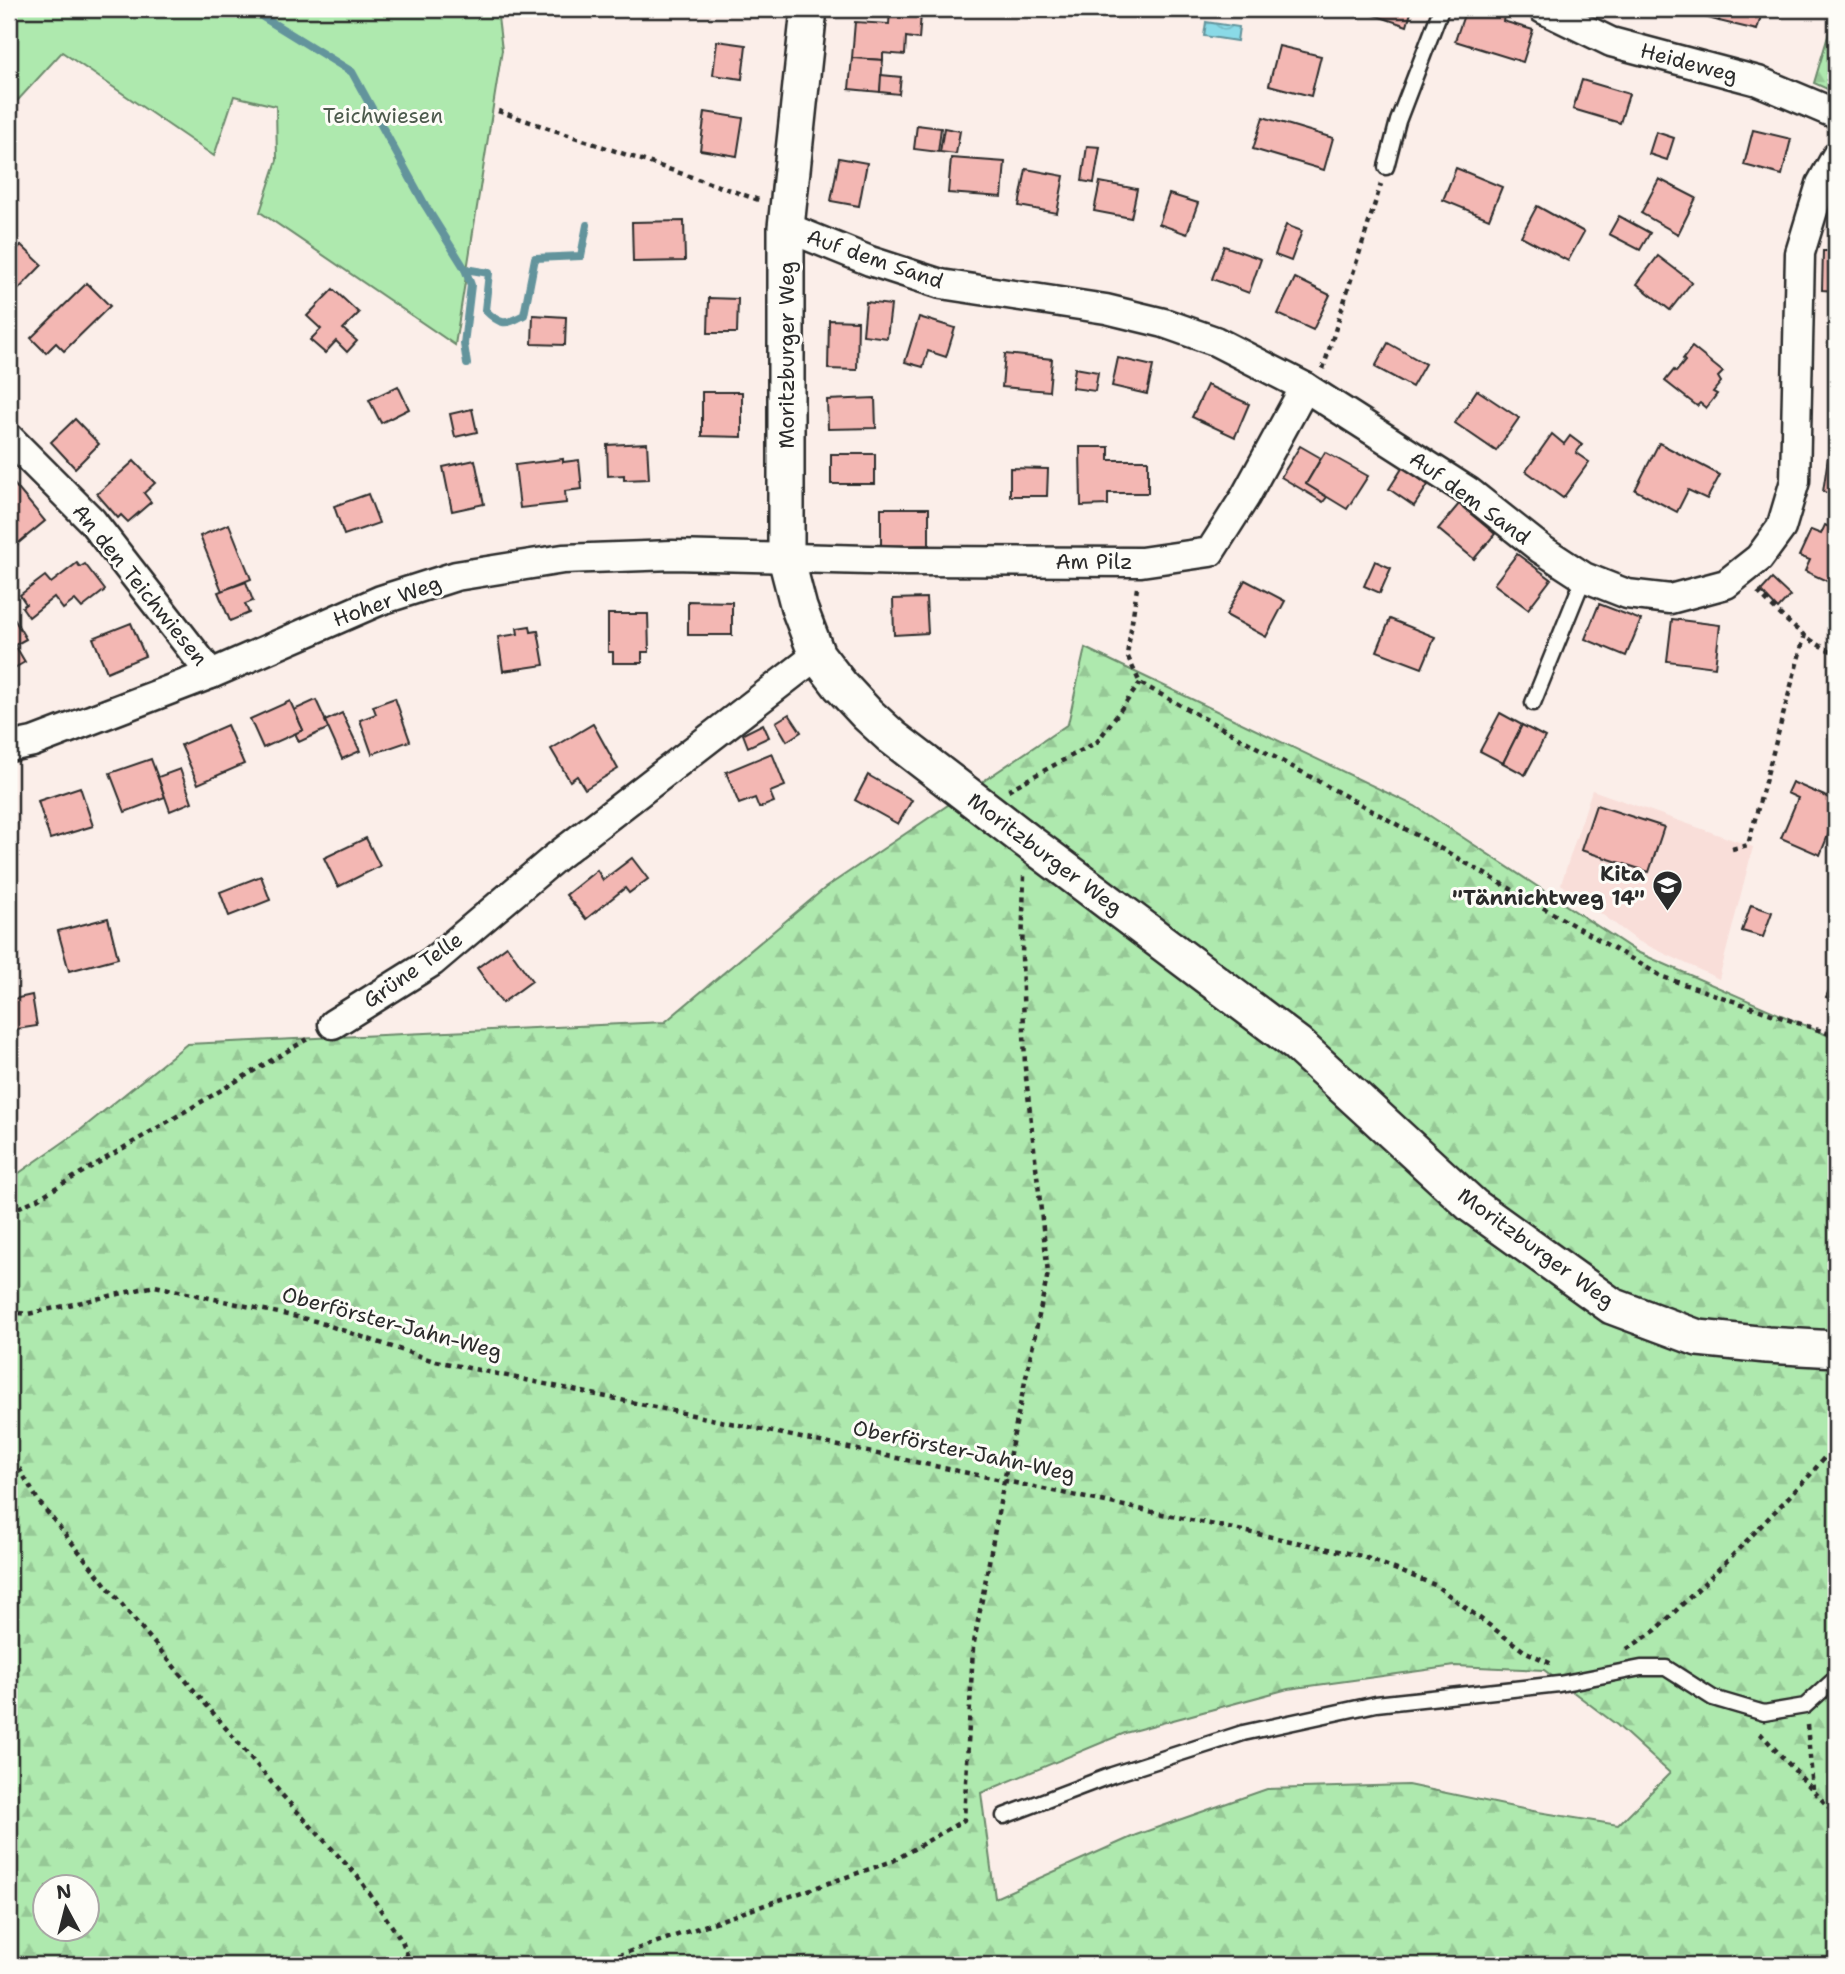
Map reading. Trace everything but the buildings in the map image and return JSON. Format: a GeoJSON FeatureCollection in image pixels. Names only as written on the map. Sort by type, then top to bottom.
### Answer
{"type":"FeatureCollection","features":[{"type":"Feature","properties":{"kind":"street","name":"Moritzburger Weg"},"geometry":{"type":"LineString","coordinates":[[809,9],[787,217],[786,558],[799,608],[817,655],[840,685],[892,737],[1297,1044],[1473,1206],[1612,1306],[1698,1338],[1836,1349]]}},
{"type":"Feature","properties":{"kind":"street","name":"Heideweg"},"geometry":{"type":"LineString","coordinates":[[1543,9],[1611,42],[1758,81],[1836,114]]}},
{"type":"Feature","properties":{"kind":"street","name":"Auf dem Sand"},"geometry":{"type":"LineString","coordinates":[[787,217],[870,261],[941,284],[1106,309],[1164,323],[1313,381],[1469,492],[1541,549],[1584,577],[1627,594],[1670,599],[1726,584],[1759,558],[1781,528],[1795,481],[1800,253],[1821,184],[1836,157]]}},
{"type":"Feature","properties":{"kind":"street","name":"Am Pilz"},"geometry":{"type":"LineString","coordinates":[[786,558],[1140,562],[1210,552],[1313,381]]}},
{"type":"Feature","properties":{"kind":"street","name":"An den Teichwiesen"},"geometry":{"type":"LineString","coordinates":[[9,438],[92,521],[211,674]]}},
{"type":"Feature","properties":{"kind":"street","name":"Hoher Weg"},"geometry":{"type":"LineString","coordinates":[[9,747],[33,742],[211,674],[381,600],[456,576],[563,559],[673,555],[786,558]]}},
{"type":"Feature","properties":{"kind":"street","name":"Grüne Telle"},"geometry":{"type":"LineString","coordinates":[[333,1024],[432,962],[556,857],[817,655]]}},
{"type":"Feature","properties":{"kind":"lane"},"geometry":{"type":"LineString","coordinates":[[1386,167],[1398,121],[1441,9]]}},
{"type":"Feature","properties":{"kind":"lane"},"geometry":{"type":"LineString","coordinates":[[1533,704],[1584,577]]}},
{"type":"Feature","properties":{"kind":"lane"},"geometry":{"type":"LineString","coordinates":[[1003,1816],[1112,1775],[1243,1733],[1376,1704],[1559,1684],[1641,1668],[1666,1668],[1713,1698],[1764,1713],[1805,1706],[1836,1678]]}},
{"type":"Feature","properties":{"kind":"path"},"geometry":{"type":"LineString","coordinates":[[498,111],[771,204],[787,217]]}},
{"type":"Feature","properties":{"kind":"path"},"geometry":{"type":"LineString","coordinates":[[1313,381],[1386,167]]}},
{"type":"Feature","properties":{"kind":"path"},"geometry":{"type":"LineString","coordinates":[[1140,562],[1127,655],[1140,683],[1447,852],[1663,977],[1836,1036]]}},
{"type":"Feature","properties":{"kind":"path"},"geometry":{"type":"LineString","coordinates":[[1753,586],[1820,647],[1836,653]]}},
{"type":"Feature","properties":{"kind":"path"},"geometry":{"type":"LineString","coordinates":[[1732,849],[1748,845],[1805,634]]}},
{"type":"Feature","properties":{"kind":"path"},"geometry":{"type":"LineString","coordinates":[[981,805],[1097,742],[1140,683]]}},
{"type":"Feature","properties":{"kind":"path"},"geometry":{"type":"LineString","coordinates":[[590,1965],[893,1861],[964,1820],[973,1648],[1004,1481],[1048,1273],[1025,1068],[1022,956],[1026,840]]}},
{"type":"Feature","properties":{"kind":"path"},"geometry":{"type":"LineString","coordinates":[[9,1212],[37,1199],[333,1024]]}},
{"type":"Feature","properties":{"kind":"path","name":"Oberförster-Jahn-Weg"},"geometry":{"type":"LineString","coordinates":[[9,1312],[28,1314],[155,1286],[316,1321],[431,1360],[1362,1556],[1435,1585],[1524,1651],[1584,1679]]}},
{"type":"Feature","properties":{"kind":"path"},"geometry":{"type":"LineString","coordinates":[[1625,1651],[1656,1630],[1729,1559],[1810,1475],[1836,1443]]}},
{"type":"Feature","properties":{"kind":"path"},"geometry":{"type":"LineString","coordinates":[[9,1451],[38,1502],[123,1606],[283,1796],[358,1877],[402,1941],[411,1965]]}},
{"type":"Feature","properties":{"kind":"path"},"geometry":{"type":"LineString","coordinates":[[1805,1706],[1814,1790]]}},
{"type":"Feature","properties":{"kind":"path"},"geometry":{"type":"LineString","coordinates":[[1750,1726],[1759,1732],[1836,1815]]}},
{"type":"Feature","properties":{"kind":"shaded area","name":"Kita \"Tännichtweg 14\""},"geometry":{"type":"Polygon","coordinates":[[[1592,790],[1753,847],[1719,979],[1638,941],[1561,884],[1592,790]]]}},
{"type":"Feature","properties":{"kind":"green space","name":"Teichwiesen"},"geometry":{"type":"Polygon","coordinates":[[[9,9],[497,9],[502,50],[455,345],[260,212],[277,160],[276,106],[234,96],[214,156],[62,52],[9,110],[9,9]]]}},
{"type":"Feature","properties":{"kind":"green space"},"geometry":{"type":"Polygon","coordinates":[[[1836,9],[1836,93],[1814,83],[1836,9]]]}},
{"type":"Feature","properties":{"kind":"green space"},"geometry":{"type":"Polygon","coordinates":[[[1085,648],[1415,806],[1637,952],[1836,1039],[1836,1965],[9,1965],[9,1180],[78,1132],[187,1044],[665,1022],[825,888],[1068,724],[1085,648]],[[1455,1666],[1288,1689],[1125,1733],[981,1793],[995,1898],[1136,1835],[1267,1789],[1408,1785],[1538,1812],[1618,1825],[1670,1773],[1617,1725],[1544,1670],[1455,1666]]]}},
{"type":"Feature","properties":{"kind":"water"},"geometry":{"type":"Polygon","coordinates":[[[1206,22],[1239,27],[1237,41],[1204,36],[1206,22]]]}},
{"type":"Feature","properties":{"kind":"waterway"},"geometry":{"type":"LineString","coordinates":[[250,9],[352,72],[425,205],[465,269],[471,285],[464,344],[467,364]]}},
{"type":"Feature","properties":{"kind":"waterway"},"geometry":{"type":"LineString","coordinates":[[465,269],[489,273],[485,310],[499,321],[512,321],[524,315],[535,258],[581,256],[587,225]]}},
{"type":"Feature","properties":{"kind":"place","name":"Kita \"Tännichtweg 14\""},"geometry":{"type":"Point","coordinates":[1668,913]}}]}
